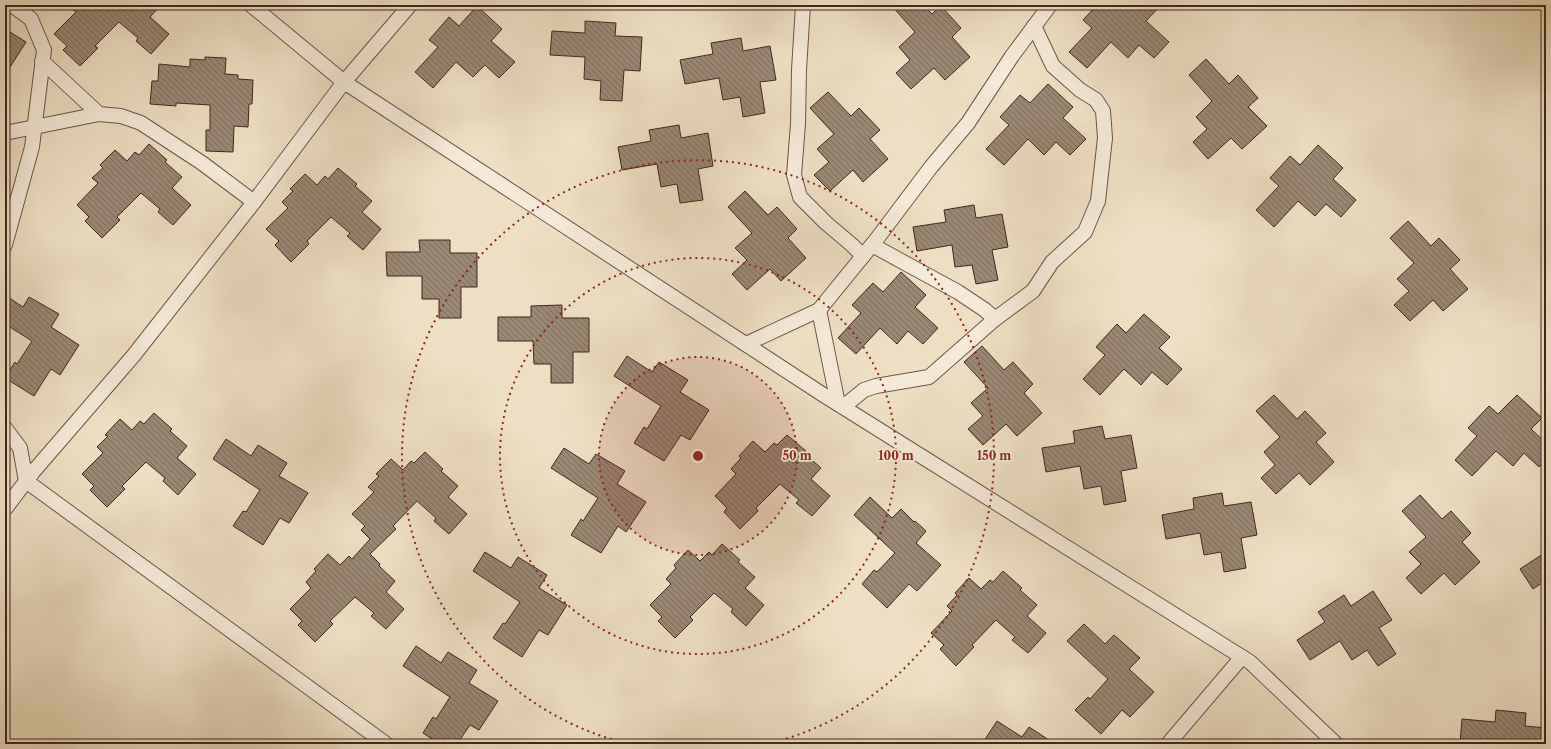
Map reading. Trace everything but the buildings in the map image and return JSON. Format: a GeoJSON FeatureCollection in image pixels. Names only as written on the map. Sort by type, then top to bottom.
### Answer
{"type":"FeatureCollection","features":[{"type":"Feature","properties":{"kind":"street"},"geometry":{"type":"LineString","coordinates":[[5,245],[32,147],[44,50],[31,19],[12,5]]}},
{"type":"Feature","properties":{"kind":"street"},"geometry":{"type":"LineString","coordinates":[[251,5],[344,82],[840,405],[1250,662],[1336,744]]}},
{"type":"Feature","properties":{"kind":"street"},"geometry":{"type":"LineString","coordinates":[[5,509],[26,480],[134,355],[254,202],[344,82],[410,5]]}},
{"type":"Feature","properties":{"kind":"street"},"geometry":{"type":"LineString","coordinates":[[803,5],[799,70],[798,124],[794,175],[800,197],[826,223],[863,256]]}},
{"type":"Feature","properties":{"kind":"street"},"geometry":{"type":"LineString","coordinates":[[746,344],[819,310],[872,245],[931,167],[968,123],[1012,56],[1050,5]]}},
{"type":"Feature","properties":{"kind":"street"},"geometry":{"type":"LineString","coordinates":[[840,405],[864,390],[876,386],[929,377],[995,319],[1034,291],[1052,262],[1084,232],[1098,201],[1106,138],[1103,111],[1096,100],[1080,90],[1052,66],[1034,26]]}},
{"type":"Feature","properties":{"kind":"street"},"geometry":{"type":"LineString","coordinates":[[42,61],[99,114]]}},
{"type":"Feature","properties":{"kind":"street"},"geometry":{"type":"LineString","coordinates":[[5,133],[99,114],[121,116],[141,123],[202,163],[254,202]]}},
{"type":"Feature","properties":{"kind":"street"},"geometry":{"type":"LineString","coordinates":[[872,245],[958,292],[985,310],[995,319]]}},
{"type":"Feature","properties":{"kind":"street"},"geometry":{"type":"LineString","coordinates":[[819,310],[840,405]]}},
{"type":"Feature","properties":{"kind":"street"},"geometry":{"type":"LineString","coordinates":[[5,428],[20,448],[26,480],[386,744]]}},
{"type":"Feature","properties":{"kind":"street"},"geometry":{"type":"LineString","coordinates":[[1168,744],[1242,657]]}}]}
